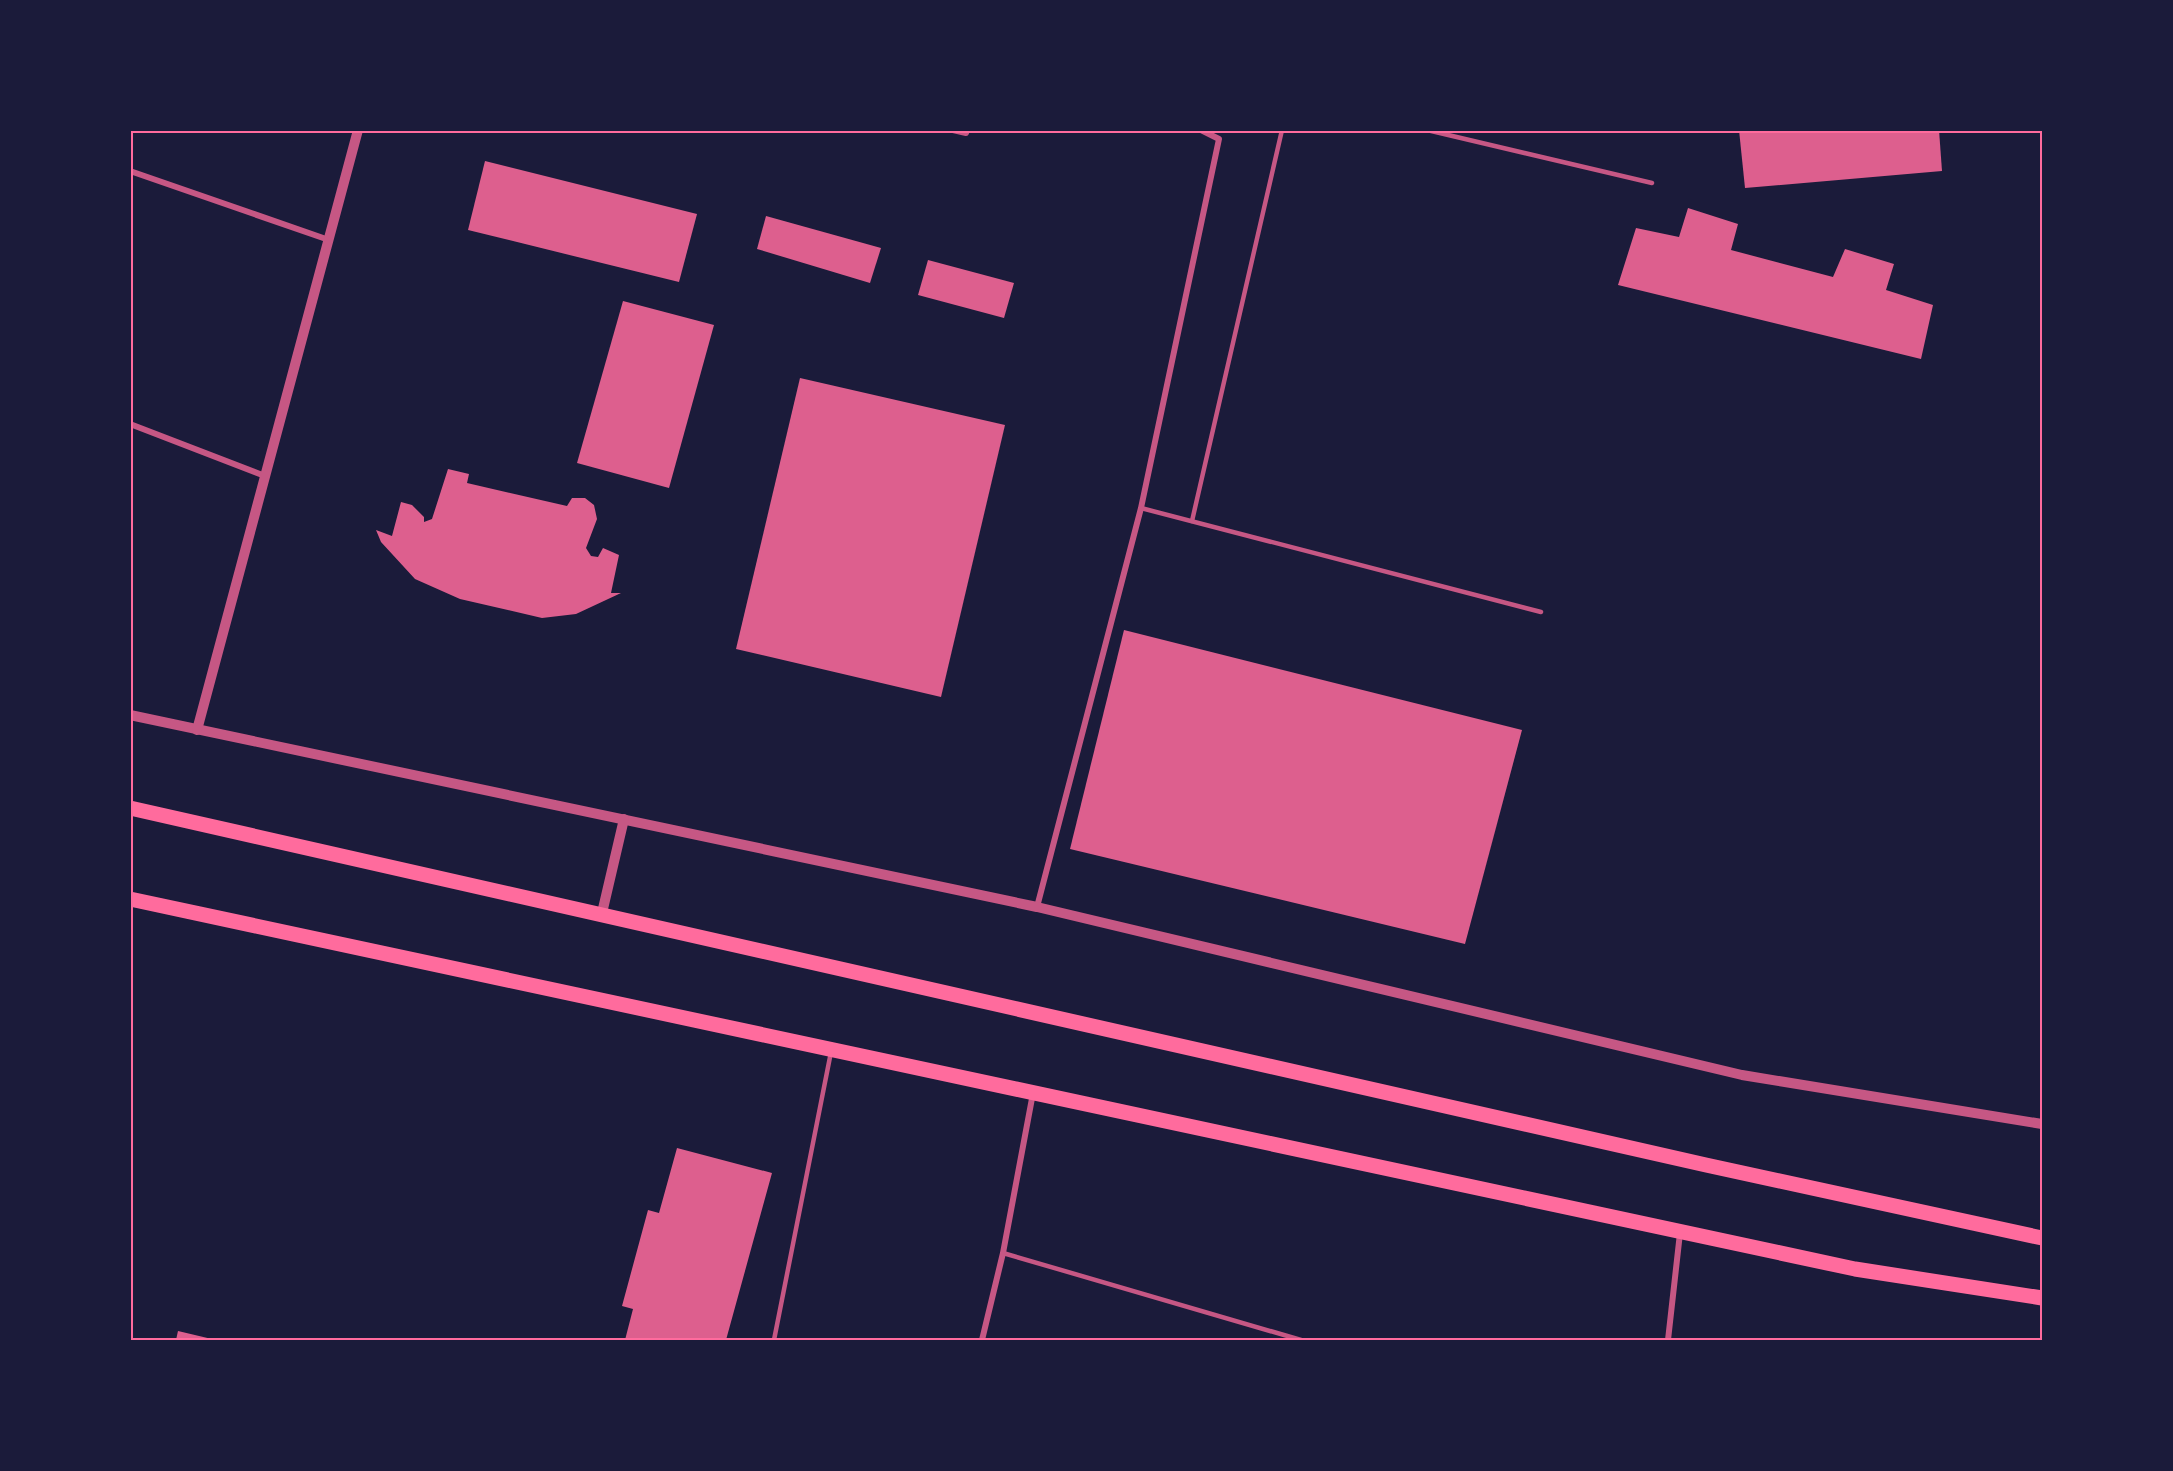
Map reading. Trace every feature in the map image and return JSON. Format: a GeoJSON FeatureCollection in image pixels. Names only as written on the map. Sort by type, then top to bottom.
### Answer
{"type":"FeatureCollection","features":[{"type":"Feature","properties":{"kind":"main road"},"geometry":{"type":"LineString","coordinates":[[130,808],[602,913],[1706,1165],[2043,1238]]}},
{"type":"Feature","properties":{"kind":"main road"},"geometry":{"type":"LineString","coordinates":[[130,899],[1855,1269],[2043,1298]]}},
{"type":"Feature","properties":{"kind":"street"},"geometry":{"type":"LineString","coordinates":[[197,730],[358,130]]}},
{"type":"Feature","properties":{"kind":"street"},"geometry":{"type":"LineString","coordinates":[[953,130],[966,133],[967,130]]}},
{"type":"Feature","properties":{"kind":"street"},"geometry":{"type":"LineString","coordinates":[[1037,907],[1142,508],[1219,139],[1201,130]]}},
{"type":"Feature","properties":{"kind":"street"},"geometry":{"type":"LineString","coordinates":[[130,171],[329,240]]}},
{"type":"Feature","properties":{"kind":"street"},"geometry":{"type":"LineString","coordinates":[[130,424],[265,476]]}},
{"type":"Feature","properties":{"kind":"street"},"geometry":{"type":"LineString","coordinates":[[130,715],[1037,907],[1742,1075],[2043,1124]]}},
{"type":"Feature","properties":{"kind":"street"},"geometry":{"type":"LineString","coordinates":[[602,913],[624,819]]}},
{"type":"Feature","properties":{"kind":"street"},"geometry":{"type":"LineString","coordinates":[[982,1341],[1003,1253],[1033,1092]]}},
{"type":"Feature","properties":{"kind":"street"},"geometry":{"type":"LineString","coordinates":[[1668,1341],[1681,1230]]}},
{"type":"Feature","properties":{"kind":"lane"},"geometry":{"type":"LineString","coordinates":[[1192,521],[1282,130]]}},
{"type":"Feature","properties":{"kind":"lane"},"geometry":{"type":"LineString","coordinates":[[1427,130],[1652,183]]}},
{"type":"Feature","properties":{"kind":"lane"},"geometry":{"type":"LineString","coordinates":[[1142,508],[1542,612]]}},
{"type":"Feature","properties":{"kind":"lane"},"geometry":{"type":"LineString","coordinates":[[774,1341],[831,1049]]}},
{"type":"Feature","properties":{"kind":"lane"},"geometry":{"type":"LineString","coordinates":[[1003,1253],[1301,1341]]}},
{"type":"Feature","properties":{"kind":"building"},"geometry":{"type":"Polygon","coordinates":[[[1739,130],[1939,130],[1942,171],[1745,188],[1739,130]]]}},
{"type":"Feature","properties":{"kind":"building"},"geometry":{"type":"Polygon","coordinates":[[[485,161],[697,214],[679,282],[468,230],[485,161]]]}},
{"type":"Feature","properties":{"kind":"building"},"geometry":{"type":"Polygon","coordinates":[[[1688,208],[1738,224],[1731,250],[1833,277],[1845,249],[1894,264],[1886,290],[1933,305],[1921,359],[1618,285],[1636,228],[1679,237],[1688,208]]]}},
{"type":"Feature","properties":{"kind":"building"},"geometry":{"type":"Polygon","coordinates":[[[766,216],[881,248],[870,283],[757,249],[766,216]]]}},
{"type":"Feature","properties":{"kind":"building"},"geometry":{"type":"Polygon","coordinates":[[[928,260],[1014,283],[1004,318],[918,295],[928,260]]]}},
{"type":"Feature","properties":{"kind":"building"},"geometry":{"type":"Polygon","coordinates":[[[623,301],[714,325],[669,488],[577,463],[623,301]]]}},
{"type":"Feature","properties":{"kind":"building"},"geometry":{"type":"Polygon","coordinates":[[[800,378],[1005,425],[941,697],[736,649],[800,378]]]}},
{"type":"Feature","properties":{"kind":"building"},"geometry":{"type":"Polygon","coordinates":[[[448,469],[469,474],[467,483],[567,506],[572,498],[585,498],[594,505],[597,519],[586,548],[591,556],[598,557],[603,548],[619,555],[611,593],[621,593],[576,614],[542,618],[460,599],[415,579],[381,542],[376,530],[392,536],[401,502],[412,505],[424,517],[424,522],[432,519],[448,469]]]}},
{"type":"Feature","properties":{"kind":"building"},"geometry":{"type":"Polygon","coordinates":[[[1124,630],[1522,730],[1465,944],[1070,849],[1124,630]]]}},
{"type":"Feature","properties":{"kind":"building"},"geometry":{"type":"Polygon","coordinates":[[[677,1148],[772,1173],[726,1340],[625,1340],[633,1309],[622,1306],[648,1210],[659,1213],[677,1148]]]}},
{"type":"Feature","properties":{"kind":"building"},"geometry":{"type":"Polygon","coordinates":[[[178,1331],[216,1340],[176,1340],[178,1331]]]}}]}
